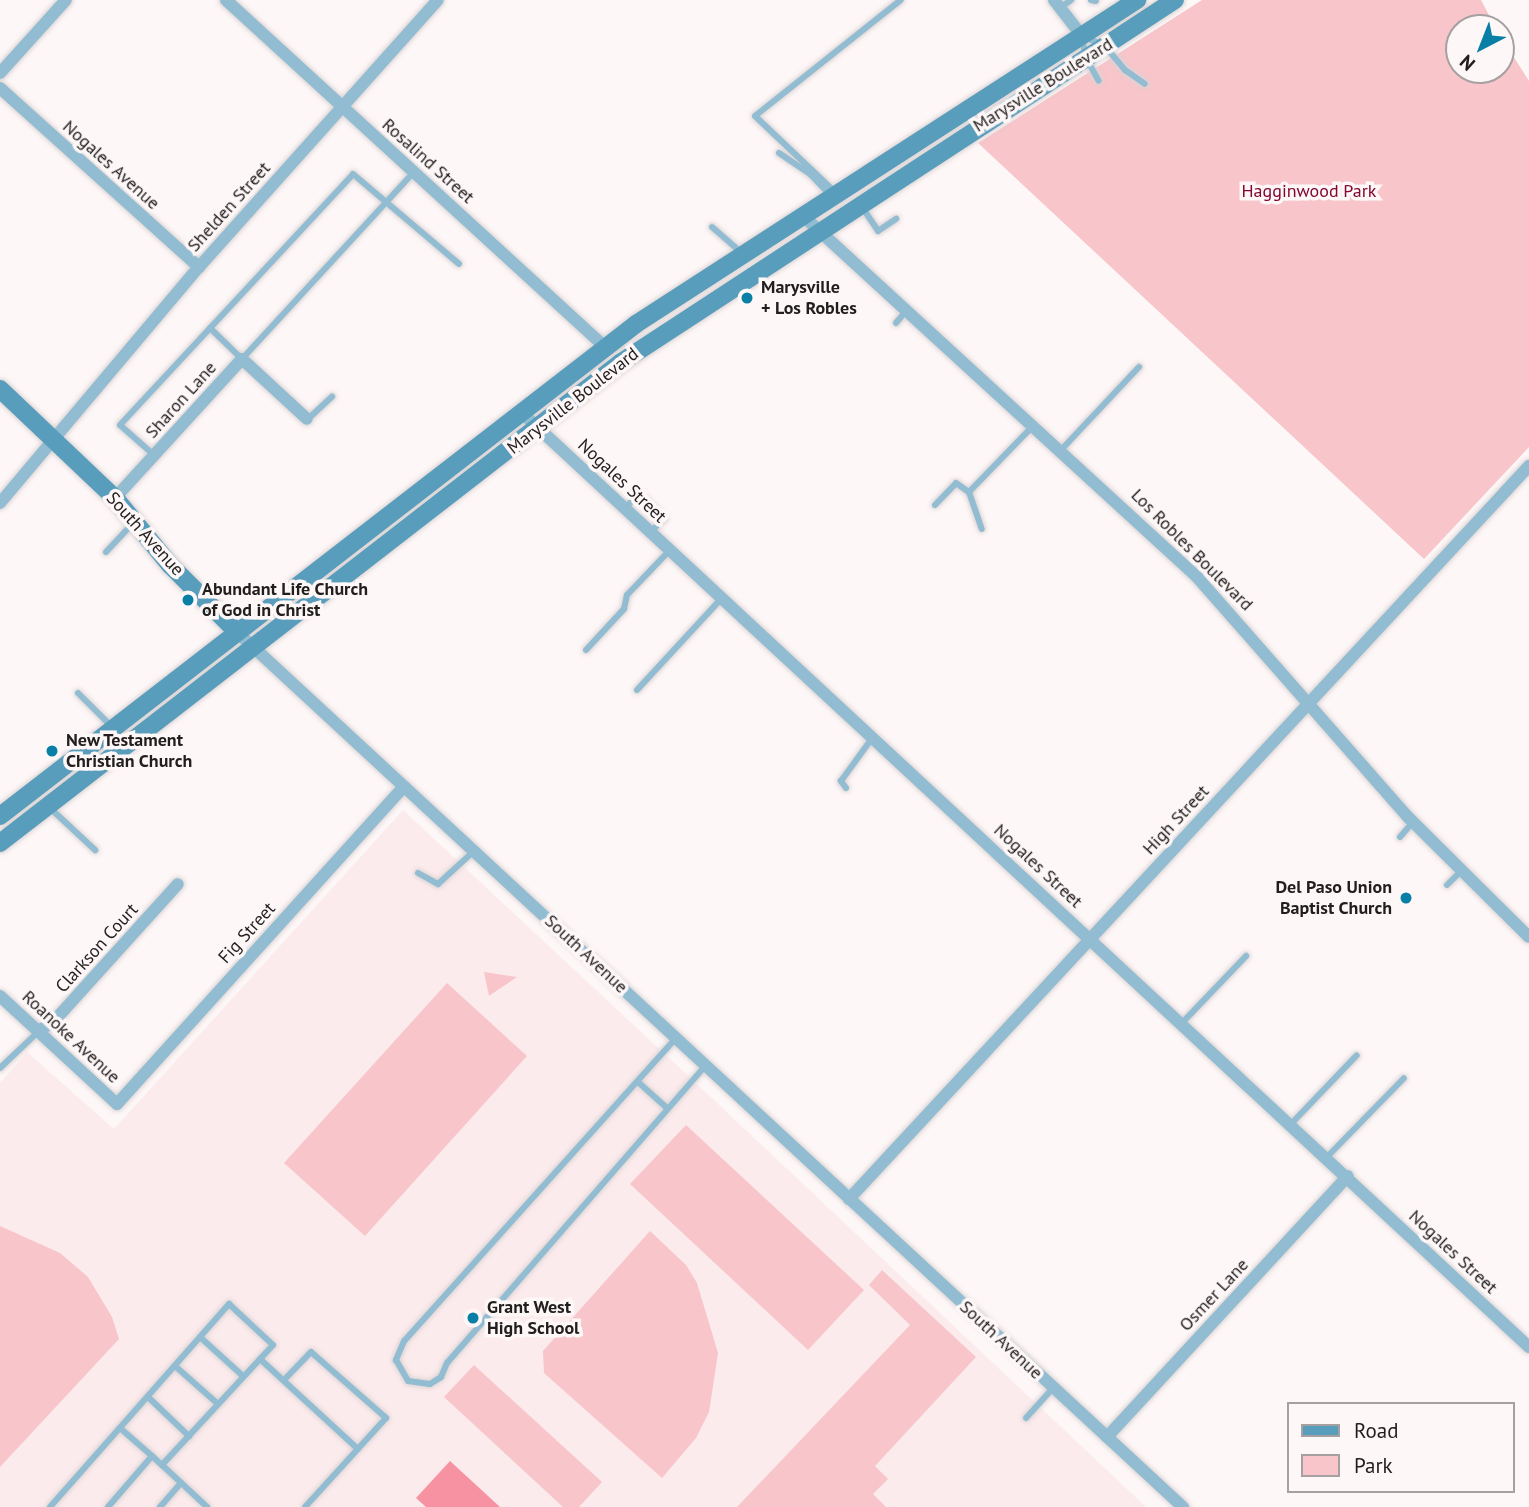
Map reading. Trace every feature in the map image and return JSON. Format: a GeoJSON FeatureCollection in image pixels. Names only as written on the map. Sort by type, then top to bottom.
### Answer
{"type":"FeatureCollection","features":[{"type":"Feature","properties":{"kind":"main road","name":"Marysville Boulevard"},"geometry":{"type":"LineString","coordinates":[[0,816],[606,347],[802,215],[1137,0]]}},
{"type":"Feature","properties":{"kind":"main road","name":"Marysville Boulevard"},"geometry":{"type":"LineString","coordinates":[[0,843],[620,363],[859,203],[1175,0]]}},
{"type":"Feature","properties":{"kind":"main road"},"geometry":{"type":"LineString","coordinates":[[606,347],[620,363]]}},
{"type":"Feature","properties":{"kind":"main road","name":"South Avenue"},"geometry":{"type":"LineString","coordinates":[[0,389],[53,443],[115,498],[134,522],[237,632]]}},
{"type":"Feature","properties":{"kind":"main road"},"geometry":{"type":"LineString","coordinates":[[349,575],[351,564],[385,529],[385,517],[397,518],[433,496],[452,495]]}},
{"type":"Feature","properties":{"kind":"street"},"geometry":{"type":"LineString","coordinates":[[0,73],[66,0]]}},
{"type":"Feature","properties":{"kind":"street","name":"Rosalind Street"},"geometry":{"type":"LineString","coordinates":[[226,0],[606,347]]}},
{"type":"Feature","properties":{"kind":"street","name":"Shelden Street"},"geometry":{"type":"LineString","coordinates":[[0,503],[199,267],[438,0]]}},
{"type":"Feature","properties":{"kind":"street"},"geometry":{"type":"LineString","coordinates":[[1057,4],[1082,36]]}},
{"type":"Feature","properties":{"kind":"street","name":"Nogales Avenue"},"geometry":{"type":"LineString","coordinates":[[0,88],[199,267]]}},
{"type":"Feature","properties":{"kind":"street","name":"Los Robles Boulevard"},"geometry":{"type":"LineString","coordinates":[[802,215],[1197,576],[1413,822],[1460,872],[1529,937]]}},
{"type":"Feature","properties":{"kind":"street","name":"Sharon Lane"},"geometry":{"type":"LineString","coordinates":[[115,498],[242,359],[307,419]]}},
{"type":"Feature","properties":{"kind":"street","name":"Nogales Street"},"geometry":{"type":"LineString","coordinates":[[522,412],[1182,1023],[1258,1086],[1291,1124],[1529,1347]]}},
{"type":"Feature","properties":{"kind":"street","name":"High Street"},"geometry":{"type":"LineString","coordinates":[[849,1199],[1529,466]]}},
{"type":"Feature","properties":{"kind":"street","name":"South Avenue"},"geometry":{"type":"LineString","coordinates":[[237,632],[476,850],[705,1066],[1183,1507]]}},
{"type":"Feature","properties":{"kind":"street","name":"Fig Street"},"geometry":{"type":"LineString","coordinates":[[117,1104],[404,786]]}},
{"type":"Feature","properties":{"kind":"street","name":"Clarkson Court"},"geometry":{"type":"LineString","coordinates":[[39,1031],[55,1020],[178,884]]}},
{"type":"Feature","properties":{"kind":"street","name":"Roanoke Avenue"},"geometry":{"type":"LineString","coordinates":[[0,996],[117,1104]]}},
{"type":"Feature","properties":{"kind":"street","name":"Osmer Lane"},"geometry":{"type":"LineString","coordinates":[[1107,1437],[1348,1176]]}},
{"type":"Feature","properties":{"kind":"lane"},"geometry":{"type":"LineString","coordinates":[[834,195],[755,117],[901,0]]}},
{"type":"Feature","properties":{"kind":"lane"},"geometry":{"type":"LineString","coordinates":[[1057,4],[1071,0]]}},
{"type":"Feature","properties":{"kind":"lane"},"geometry":{"type":"LineString","coordinates":[[1082,36],[1104,46],[1125,70],[1145,84]]}},
{"type":"Feature","properties":{"kind":"lane"},"geometry":{"type":"LineString","coordinates":[[1082,36],[1086,58],[1099,81]]}},
{"type":"Feature","properties":{"kind":"lane"},"geometry":{"type":"LineString","coordinates":[[779,153],[810,174],[834,195]]}},
{"type":"Feature","properties":{"kind":"lane"},"geometry":{"type":"LineString","coordinates":[[209,328],[242,359],[414,172]]}},
{"type":"Feature","properties":{"kind":"lane"},"geometry":{"type":"LineString","coordinates":[[154,455],[120,425],[353,174],[458,264]]}},
{"type":"Feature","properties":{"kind":"lane"},"geometry":{"type":"LineString","coordinates":[[859,203],[878,231],[896,219]]}},
{"type":"Feature","properties":{"kind":"lane"},"geometry":{"type":"LineString","coordinates":[[712,227],[743,255]]}},
{"type":"Feature","properties":{"kind":"lane"},"geometry":{"type":"LineString","coordinates":[[895,323],[907,310]]}},
{"type":"Feature","properties":{"kind":"lane"},"geometry":{"type":"LineString","coordinates":[[1061,450],[1139,367]]}},
{"type":"Feature","properties":{"kind":"lane"},"geometry":{"type":"LineString","coordinates":[[307,419],[332,397]]}},
{"type":"Feature","properties":{"kind":"lane"},"geometry":{"type":"LineString","coordinates":[[969,492],[1034,425]]}},
{"type":"Feature","properties":{"kind":"lane"},"geometry":{"type":"LineString","coordinates":[[935,505],[956,483],[969,492],[982,529]]}},
{"type":"Feature","properties":{"kind":"lane"},"geometry":{"type":"LineString","coordinates":[[625,508],[639,494],[664,518],[651,532]]}},
{"type":"Feature","properties":{"kind":"lane"},"geometry":{"type":"LineString","coordinates":[[106,552],[134,522]]}},
{"type":"Feature","properties":{"kind":"lane"},"geometry":{"type":"LineString","coordinates":[[586,650],[624,609],[627,595],[670,550]]}},
{"type":"Feature","properties":{"kind":"lane"},"geometry":{"type":"LineString","coordinates":[[637,690],[722,598]]}},
{"type":"Feature","properties":{"kind":"lane"},"geometry":{"type":"LineString","coordinates":[[78,693],[114,728]]}},
{"type":"Feature","properties":{"kind":"lane"},"geometry":{"type":"LineString","coordinates":[[846,788],[841,781],[873,737]]}},
{"type":"Feature","properties":{"kind":"lane"},"geometry":{"type":"LineString","coordinates":[[48,807],[95,850]]}},
{"type":"Feature","properties":{"kind":"lane"},"geometry":{"type":"LineString","coordinates":[[1400,837],[1413,822]]}},
{"type":"Feature","properties":{"kind":"lane"},"geometry":{"type":"LineString","coordinates":[[418,873],[438,884],[476,850]]}},
{"type":"Feature","properties":{"kind":"lane"},"geometry":{"type":"LineString","coordinates":[[1447,886],[1460,872]]}},
{"type":"Feature","properties":{"kind":"lane"},"geometry":{"type":"LineString","coordinates":[[1182,1023],[1246,956]]}},
{"type":"Feature","properties":{"kind":"lane"},"geometry":{"type":"LineString","coordinates":[[0,1068],[39,1031]]}},
{"type":"Feature","properties":{"kind":"lane"},"geometry":{"type":"LineString","coordinates":[[676,1038],[404,1342],[396,1360],[408,1381],[430,1384],[441,1377],[447,1363],[705,1066]]}},
{"type":"Feature","properties":{"kind":"lane"},"geometry":{"type":"LineString","coordinates":[[1291,1124],[1357,1055]]}},
{"type":"Feature","properties":{"kind":"lane"},"geometry":{"type":"LineString","coordinates":[[1327,1157],[1404,1078]]}},
{"type":"Feature","properties":{"kind":"lane"},"geometry":{"type":"LineString","coordinates":[[638,1082],[667,1108]]}},
{"type":"Feature","properties":{"kind":"lane"},"geometry":{"type":"LineString","coordinates":[[50,1507],[229,1304],[273,1345],[162,1465]]}},
{"type":"Feature","properties":{"kind":"lane"},"geometry":{"type":"LineString","coordinates":[[200,1337],[243,1376]]}},
{"type":"Feature","properties":{"kind":"lane"},"geometry":{"type":"LineString","coordinates":[[284,1380],[311,1352],[386,1418],[305,1507]]}},
{"type":"Feature","properties":{"kind":"lane"},"geometry":{"type":"LineString","coordinates":[[260,1359],[358,1449]]}},
{"type":"Feature","properties":{"kind":"lane"},"geometry":{"type":"LineString","coordinates":[[175,1366],[218,1404]]}},
{"type":"Feature","properties":{"kind":"lane"},"geometry":{"type":"LineString","coordinates":[[1026,1418],[1053,1388]]}},
{"type":"Feature","properties":{"kind":"lane"},"geometry":{"type":"LineString","coordinates":[[148,1397],[189,1436]]}},
{"type":"Feature","properties":{"kind":"lane"},"geometry":{"type":"LineString","coordinates":[[120,1428],[207,1507]]}},
{"type":"Feature","properties":{"kind":"lane"},"geometry":{"type":"LineString","coordinates":[[108,1507],[152,1456]]}},
{"type":"Feature","properties":{"kind":"lane"},"geometry":{"type":"LineString","coordinates":[[160,1507],[181,1483]]}},
{"type":"Feature","properties":{"kind":"shaded area","name":"Grant West High School"},"geometry":{"type":"Polygon","coordinates":[[[403,810],[1146,1507],[0,1507],[0,1083],[27,1052],[114,1129],[403,810]]]}},
{"type":"Feature","properties":{"kind":"shaded area"},"geometry":{"type":"Polygon","coordinates":[[[450,1461],[500,1507],[426,1507],[416,1498],[450,1461]]]}},
{"type":"Feature","properties":{"kind":"green space","name":"Hagginwood Park"},"geometry":{"type":"Polygon","coordinates":[[[1202,0],[1481,0],[1488,14],[1445,14],[1445,84],[1515,84],[1515,59],[1529,81],[1529,447],[1424,559],[978,143],[1202,0]]]}},
{"type":"Feature","properties":{"kind":"green space"},"geometry":{"type":"Polygon","coordinates":[[[484,972],[517,977],[489,996],[484,972]]]}},
{"type":"Feature","properties":{"kind":"green space"},"geometry":{"type":"Polygon","coordinates":[[[447,983],[527,1056],[365,1236],[284,1163],[447,983]]]}},
{"type":"Feature","properties":{"kind":"green space"},"geometry":{"type":"Polygon","coordinates":[[[686,1125],[864,1290],[808,1350],[630,1184],[686,1125]]]}},
{"type":"Feature","properties":{"kind":"green space"},"geometry":{"type":"Polygon","coordinates":[[[0,1226],[60,1253],[88,1277],[112,1317],[119,1339],[0,1467],[0,1226]]]}},
{"type":"Feature","properties":{"kind":"green space"},"geometry":{"type":"Polygon","coordinates":[[[650,1231],[686,1265],[697,1283],[718,1353],[709,1412],[696,1438],[662,1478],[544,1373],[543,1351],[650,1231]]]}},
{"type":"Feature","properties":{"kind":"green space"},"geometry":{"type":"Polygon","coordinates":[[[882,1270],[976,1357],[875,1466],[888,1479],[873,1494],[886,1507],[737,1507],[910,1325],[869,1285],[882,1270]]]}},
{"type":"Feature","properties":{"kind":"green space"},"geometry":{"type":"Polygon","coordinates":[[[474,1365],[602,1482],[579,1507],[563,1507],[444,1397],[474,1365]]]}},
{"type":"Feature","properties":{"kind":"place","name":"Marysville + Los Robles"},"geometry":{"type":"Point","coordinates":[747,298]}},
{"type":"Feature","properties":{"kind":"place","name":"Abundant Life Church of God in Christ"},"geometry":{"type":"Point","coordinates":[188,600]}},
{"type":"Feature","properties":{"kind":"place","name":"New Testament Christian Church"},"geometry":{"type":"Point","coordinates":[52,751]}},
{"type":"Feature","properties":{"kind":"place","name":"Del Paso Union Baptist Church"},"geometry":{"type":"Point","coordinates":[1406,898]}},
{"type":"Feature","properties":{"kind":"place","name":"Grant West High School"},"geometry":{"type":"Point","coordinates":[473,1318]}}]}
